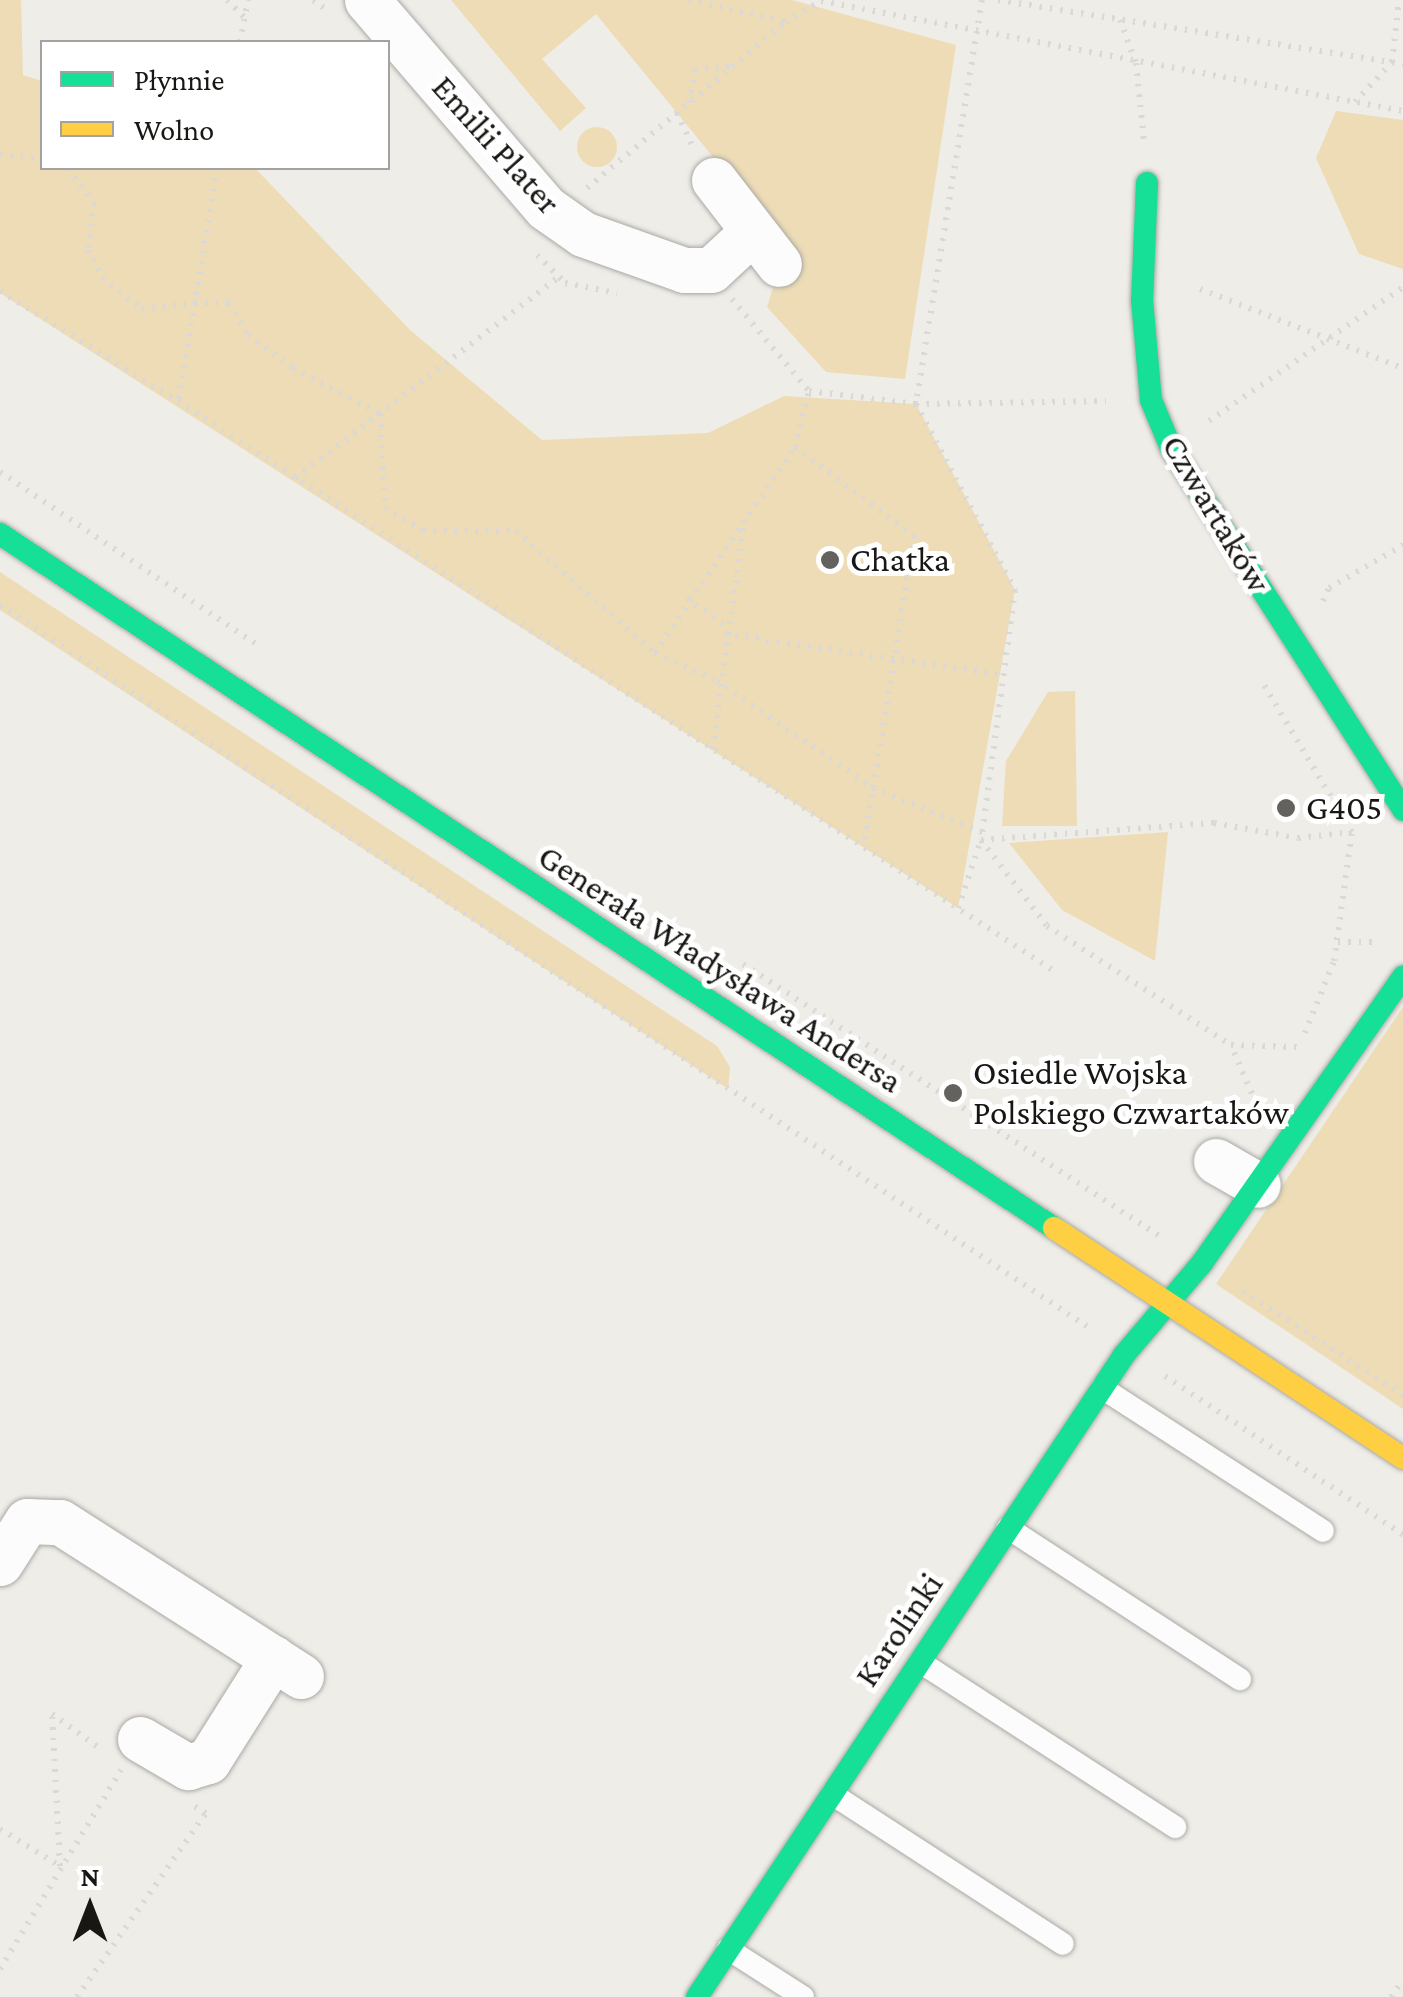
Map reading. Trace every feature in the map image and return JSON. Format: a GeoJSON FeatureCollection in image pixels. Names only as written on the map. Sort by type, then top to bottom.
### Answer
{"type":"FeatureCollection","features":[{"type":"Feature","properties":{"kind":"street","name":"Emilii Plater"},"geometry":{"type":"LineString","coordinates":[[366,0],[556,215],[583,234],[684,270],[711,270]]}},
{"type":"Feature","properties":{"kind":"street"},"geometry":{"type":"LineString","coordinates":[[703,164],[765,248],[711,270]]}},
{"type":"Feature","properties":{"kind":"street","name":"Czwartaków"},"geometry":{"type":"LineString","coordinates":[[1147,183],[1143,346],[1151,400],[1171,448],[1403,810]]}},
{"type":"Feature","properties":{"kind":"street","name":"Generała Władysława Andersa"},"geometry":{"type":"LineString","coordinates":[[0,534],[1166,1306],[1403,1458]]}},
{"type":"Feature","properties":{"kind":"street"},"geometry":{"type":"LineString","coordinates":[[1166,1306],[1258,1185],[1403,977]]}},
{"type":"Feature","properties":{"kind":"street"},"geometry":{"type":"LineString","coordinates":[[1216,1161],[1258,1185]]}},
{"type":"Feature","properties":{"kind":"street","name":"Karolinki"},"geometry":{"type":"LineString","coordinates":[[697,1997],[1008,1528],[1111,1393],[1166,1306]]}},
{"type":"Feature","properties":{"kind":"street"},"geometry":{"type":"LineString","coordinates":[[0,1563],[27,1521],[60,1522],[287,1667],[208,1762],[188,1767],[134,1760]]}},
{"type":"Feature","properties":{"kind":"lane"},"geometry":{"type":"LineString","coordinates":[[1111,1393],[1323,1532]]}},
{"type":"Feature","properties":{"kind":"lane"},"geometry":{"type":"LineString","coordinates":[[1008,1528],[1240,1679]]}},
{"type":"Feature","properties":{"kind":"lane"},"geometry":{"type":"LineString","coordinates":[[920,1662],[1175,1828]]}},
{"type":"Feature","properties":{"kind":"lane"},"geometry":{"type":"LineString","coordinates":[[832,1794],[1063,1944]]}},
{"type":"Feature","properties":{"kind":"lane"},"geometry":{"type":"LineString","coordinates":[[728,1949],[803,1997]]}},
{"type":"Feature","properties":{"kind":"path"},"geometry":{"type":"LineString","coordinates":[[227,0],[244,18]]}},
{"type":"Feature","properties":{"kind":"path"},"geometry":{"type":"LineString","coordinates":[[240,40],[248,0]]}},
{"type":"Feature","properties":{"kind":"path"},"geometry":{"type":"LineString","coordinates":[[688,0],[785,22]]}},
{"type":"Feature","properties":{"kind":"path"},"geometry":{"type":"LineString","coordinates":[[958,908],[982,836],[1015,590],[916,404],[982,0]]}},
{"type":"Feature","properties":{"kind":"path"},"geometry":{"type":"LineString","coordinates":[[998,0],[1403,64]]}},
{"type":"Feature","properties":{"kind":"path"},"geometry":{"type":"LineString","coordinates":[[1354,103],[1392,62],[1400,0]]}},
{"type":"Feature","properties":{"kind":"path"},"geometry":{"type":"LineString","coordinates":[[556,215],[785,22],[822,1],[977,26],[1136,63],[1403,111]]}},
{"type":"Feature","properties":{"kind":"path"},"geometry":{"type":"LineString","coordinates":[[1120,20],[1136,63],[1144,142],[1131,143]]}},
{"type":"Feature","properties":{"kind":"path"},"geometry":{"type":"LineString","coordinates":[[689,103],[694,70],[732,67]]}},
{"type":"Feature","properties":{"kind":"path"},"geometry":{"type":"LineString","coordinates":[[676,113],[703,164]]}},
{"type":"Feature","properties":{"kind":"path"},"geometry":{"type":"LineString","coordinates":[[0,154],[40,160]]}},
{"type":"Feature","properties":{"kind":"path"},"geometry":{"type":"LineString","coordinates":[[69,170],[94,203],[88,250],[102,278],[142,309],[230,303],[248,334],[293,368],[380,414]]}},
{"type":"Feature","properties":{"kind":"path"},"geometry":{"type":"LineString","coordinates":[[178,401],[217,170]]}},
{"type":"Feature","properties":{"kind":"path"},"geometry":{"type":"LineString","coordinates":[[711,270],[808,391],[916,404],[1151,400]]}},
{"type":"Feature","properties":{"kind":"path"},"geometry":{"type":"LineString","coordinates":[[296,478],[559,277]]}},
{"type":"Feature","properties":{"kind":"path"},"geometry":{"type":"LineString","coordinates":[[1171,448],[1403,287]]}},
{"type":"Feature","properties":{"kind":"path"},"geometry":{"type":"LineString","coordinates":[[1200,289],[1323,342],[1403,368]]}},
{"type":"Feature","properties":{"kind":"path"},"geometry":{"type":"LineString","coordinates":[[0,291],[178,401],[1051,969]]}},
{"type":"Feature","properties":{"kind":"path"},"geometry":{"type":"LineString","coordinates":[[655,652],[745,513],[795,447],[808,391]]}},
{"type":"Feature","properties":{"kind":"path"},"geometry":{"type":"LineString","coordinates":[[380,414],[385,508],[423,530],[516,532],[655,652],[717,681],[873,788],[982,836],[1214,822],[1298,838],[1352,832]]}},
{"type":"Feature","properties":{"kind":"path"},"geometry":{"type":"LineString","coordinates":[[795,447],[914,536],[864,846]]}},
{"type":"Feature","properties":{"kind":"path"},"geometry":{"type":"LineString","coordinates":[[0,472],[273,655]]}},
{"type":"Feature","properties":{"kind":"path"},"geometry":{"type":"LineString","coordinates":[[714,748],[717,681],[745,513]]}},
{"type":"Feature","properties":{"kind":"path"},"geometry":{"type":"LineString","coordinates":[[1324,611],[1329,588],[1403,545]]}},
{"type":"Feature","properties":{"kind":"path"},"geometry":{"type":"LineString","coordinates":[[687,598],[725,630],[1003,674]]}},
{"type":"Feature","properties":{"kind":"path"},"geometry":{"type":"LineString","coordinates":[[0,605],[942,1229]]}},
{"type":"Feature","properties":{"kind":"path"},"geometry":{"type":"LineString","coordinates":[[1252,666],[1352,832],[1334,962],[1299,1047],[1289,1060]]}},
{"type":"Feature","properties":{"kind":"path"},"geometry":{"type":"LineString","coordinates":[[982,836],[1047,926],[1231,1044],[1299,1047]]}},
{"type":"Feature","properties":{"kind":"path"},"geometry":{"type":"LineString","coordinates":[[729,955],[1184,1251]]}},
{"type":"Feature","properties":{"kind":"path"},"geometry":{"type":"LineString","coordinates":[[1231,1044],[1259,1099]]}},
{"type":"Feature","properties":{"kind":"path"},"geometry":{"type":"LineString","coordinates":[[1250,1112],[1269,1086]]}},
{"type":"Feature","properties":{"kind":"path"},"geometry":{"type":"LineString","coordinates":[[1244,1291],[1403,1396]]}},
{"type":"Feature","properties":{"kind":"path"},"geometry":{"type":"LineString","coordinates":[[1111,1393],[1141,1367],[1156,1371],[1403,1535]]}},
{"type":"Feature","properties":{"kind":"path"},"geometry":{"type":"LineString","coordinates":[[0,1970],[60,1866],[134,1760],[52,1714],[60,1866]]}},
{"type":"Feature","properties":{"kind":"path"},"geometry":{"type":"LineString","coordinates":[[78,1997],[206,1814],[190,1804]]}},
{"type":"Feature","properties":{"kind":"path"},"geometry":{"type":"LineString","coordinates":[[0,1829],[60,1866]]}},
{"type":"Feature","properties":{"kind":"path"},"geometry":{"type":"LineString","coordinates":[[1391,1997],[1403,1980]]}},
{"type":"Feature","properties":{"kind":"shaded area"},"geometry":{"type":"Polygon","coordinates":[[[0,0],[21,0],[23,75],[40,80],[40,170],[257,170],[410,330],[542,440],[708,433],[784,396],[916,404],[1015,590],[958,908],[0,293],[0,0]]]}},
{"type":"Feature","properties":{"kind":"shaded area"},"geometry":{"type":"Polygon","coordinates":[[[451,0],[792,0],[956,45],[905,379],[826,372],[767,307],[786,246],[596,14],[542,59],[586,108],[560,131],[451,0]]]}},
{"type":"Feature","properties":{"kind":"shaded area"},"geometry":{"type":"Polygon","coordinates":[[[1336,111],[1403,120],[1403,269],[1359,254],[1316,158],[1336,111]]]}},
{"type":"Feature","properties":{"kind":"shaded area"},"geometry":{"type":"Polygon","coordinates":[[[597,127],[611,133],[617,147],[611,161],[597,167],[583,161],[577,147],[583,133],[597,127]]]}},
{"type":"Feature","properties":{"kind":"shaded area"},"geometry":{"type":"Polygon","coordinates":[[[0,572],[717,1046],[730,1067],[728,1089],[0,610],[0,572]]]}},
{"type":"Feature","properties":{"kind":"shaded area"},"geometry":{"type":"Polygon","coordinates":[[[1075,691],[1077,826],[1002,826],[1006,761],[1048,692],[1075,691]]]}},
{"type":"Feature","properties":{"kind":"shaded area"},"geometry":{"type":"Polygon","coordinates":[[[1168,832],[1155,961],[1062,910],[1009,843],[1168,832]]]}},
{"type":"Feature","properties":{"kind":"shaded area"},"geometry":{"type":"Polygon","coordinates":[[[1403,1007],[1403,1409],[1216,1284],[1403,1007]]]}},
{"type":"Feature","properties":{"kind":"traffic: fast"},"geometry":{"type":"LineString","coordinates":[[1147,183],[1142,300],[1151,400],[1171,448],[1403,810]]}},
{"type":"Feature","properties":{"kind":"traffic: fast"},"geometry":{"type":"LineString","coordinates":[[0,534],[1054,1228]]}},
{"type":"Feature","properties":{"kind":"traffic: fast"},"geometry":{"type":"LineString","coordinates":[[697,1997],[1124,1355],[1202,1263],[1403,977]]}},
{"type":"Feature","properties":{"kind":"traffic: slow"},"geometry":{"type":"LineString","coordinates":[[1054,1228],[1403,1458]]}},
{"type":"Feature","properties":{"kind":"place","name":"Chatka"},"geometry":{"type":"Point","coordinates":[830,560]}},
{"type":"Feature","properties":{"kind":"place","name":"G405"},"geometry":{"type":"Point","coordinates":[1286,808]}},
{"type":"Feature","properties":{"kind":"place","name":"Osiedle Wojska Polskiego Czwartaków"},"geometry":{"type":"Point","coordinates":[953,1093]}}]}
